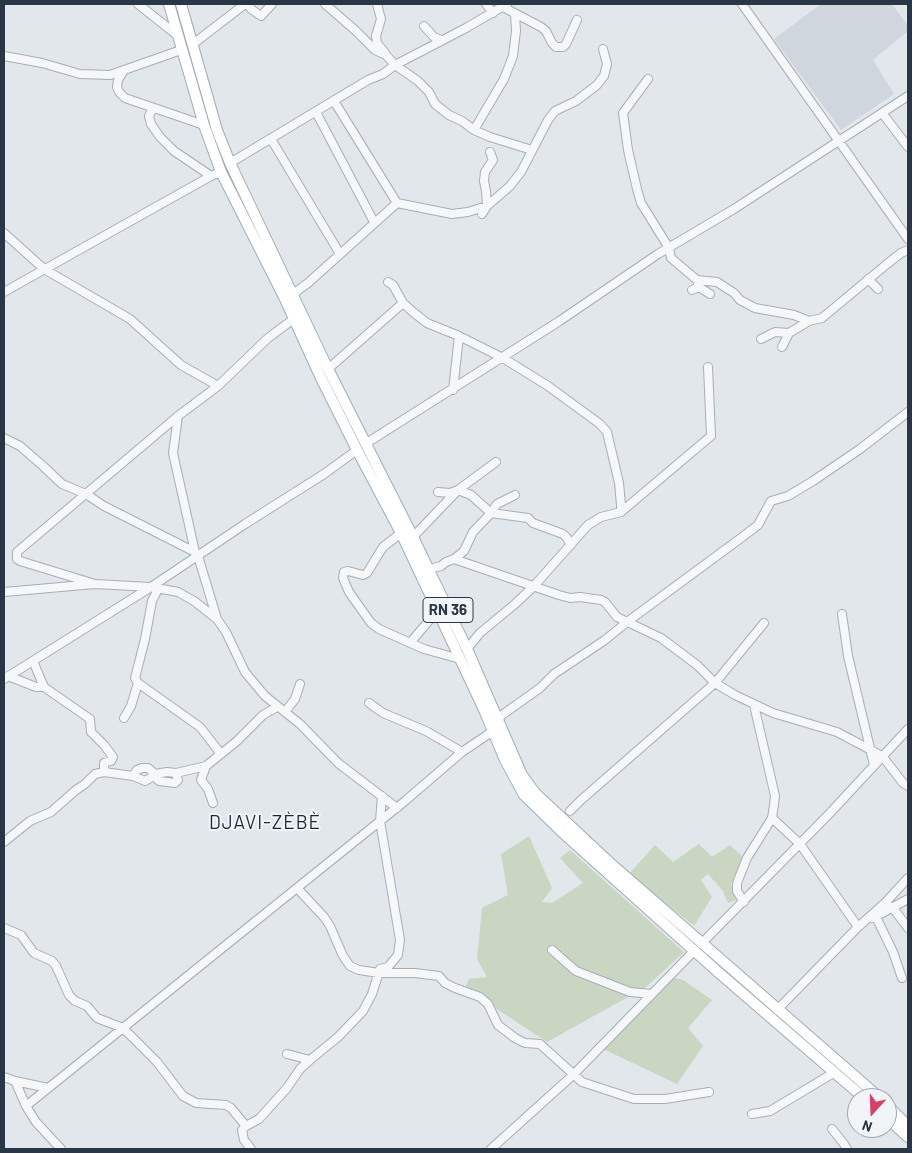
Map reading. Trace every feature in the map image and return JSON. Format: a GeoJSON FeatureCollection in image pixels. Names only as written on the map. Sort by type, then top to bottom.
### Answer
{"type":"FeatureCollection","features":[{"type":"Feature","properties":{"kind":"main road","name":"RN 36"},"geometry":{"type":"LineString","coordinates":[[169,4],[204,125],[222,172],[295,318],[320,376],[414,537],[467,649],[522,775],[535,793],[768,1016],[853,1088]]}},
{"type":"Feature","properties":{"kind":"main road","name":"RN 36"},"geometry":{"type":"LineString","coordinates":[[181,4],[217,130],[230,163],[328,369],[361,447],[511,772],[524,795],[562,832],[868,1088]]}},
{"type":"Feature","properties":{"kind":"main road"},"geometry":{"type":"LineString","coordinates":[[897,1115],[908,1126]]}},
{"type":"Feature","properties":{"kind":"main road"},"geometry":{"type":"LineString","coordinates":[[897,1128],[908,1138]]}},
{"type":"Feature","properties":{"kind":"street"},"geometry":{"type":"LineString","coordinates":[[138,4],[177,35]]}},
{"type":"Feature","properties":{"kind":"street"},"geometry":{"type":"LineString","coordinates":[[193,44],[247,4],[261,16],[272,4]]}},
{"type":"Feature","properties":{"kind":"street"},"geometry":{"type":"LineString","coordinates":[[325,4],[375,50],[386,55]]}},
{"type":"Feature","properties":{"kind":"street"},"geometry":{"type":"LineString","coordinates":[[377,4],[381,20],[376,36],[377,44],[395,65],[424,86],[436,104],[449,115],[462,121],[474,130],[532,150]]}},
{"type":"Feature","properties":{"kind":"street"},"geometry":{"type":"LineString","coordinates":[[486,4],[493,13]]}},
{"type":"Feature","properties":{"kind":"street"},"geometry":{"type":"LineString","coordinates":[[742,4],[908,239]]}},
{"type":"Feature","properties":{"kind":"street"},"geometry":{"type":"LineString","coordinates":[[230,163],[368,80],[383,74],[395,65],[505,5],[515,14],[546,31],[556,47],[563,47],[566,44],[577,20]]}},
{"type":"Feature","properties":{"kind":"street"},"geometry":{"type":"LineString","coordinates":[[474,130],[504,79],[513,56],[516,31],[515,14]]}},
{"type":"Feature","properties":{"kind":"street"},"geometry":{"type":"LineString","coordinates":[[424,26],[434,37],[441,40]]}},
{"type":"Feature","properties":{"kind":"street"},"geometry":{"type":"LineString","coordinates":[[482,214],[487,206],[510,186],[521,172],[548,120],[555,111],[576,101],[597,85],[606,70],[607,59],[603,49]]}},
{"type":"Feature","properties":{"kind":"street"},"geometry":{"type":"LineString","coordinates":[[4,56],[42,63],[80,74],[110,75],[181,50]]}},
{"type":"Feature","properties":{"kind":"street"},"geometry":{"type":"LineString","coordinates":[[122,72],[117,87],[119,92],[126,98],[204,125]]}},
{"type":"Feature","properties":{"kind":"street"},"geometry":{"type":"LineString","coordinates":[[648,79],[623,113],[626,141],[641,203],[669,248],[671,258],[696,286],[710,294]]}},
{"type":"Feature","properties":{"kind":"street"},"geometry":{"type":"LineString","coordinates":[[6,677],[154,588],[196,554],[324,474],[361,447],[454,390],[669,248],[839,142],[908,96]]}},
{"type":"Feature","properties":{"kind":"street"},"geometry":{"type":"LineString","coordinates":[[334,101],[398,203],[452,214],[468,212],[487,206]]}},
{"type":"Feature","properties":{"kind":"street"},"geometry":{"type":"LineString","coordinates":[[153,108],[149,116],[151,124],[160,137],[174,151],[211,176]]}},
{"type":"Feature","properties":{"kind":"street"},"geometry":{"type":"LineString","coordinates":[[316,112],[374,222]]}},
{"type":"Feature","properties":{"kind":"street"},"geometry":{"type":"LineString","coordinates":[[883,114],[908,147]]}},
{"type":"Feature","properties":{"kind":"street"},"geometry":{"type":"LineString","coordinates":[[271,139],[340,254]]}},
{"type":"Feature","properties":{"kind":"street"},"geometry":{"type":"LineString","coordinates":[[487,206],[484,181],[485,172],[493,160],[490,152]]}},
{"type":"Feature","properties":{"kind":"street"},"geometry":{"type":"LineString","coordinates":[[4,292],[211,176],[222,172]]}},
{"type":"Feature","properties":{"kind":"street"},"geometry":{"type":"LineString","coordinates":[[293,294],[308,284],[374,222],[398,203]]}},
{"type":"Feature","properties":{"kind":"street"},"geometry":{"type":"LineString","coordinates":[[4,233],[44,269],[130,319],[181,365],[218,386]]}},
{"type":"Feature","properties":{"kind":"street"},"geometry":{"type":"LineString","coordinates":[[761,339],[775,332],[788,333],[809,321],[822,318],[868,279],[901,253],[908,250]]}},
{"type":"Feature","properties":{"kind":"street"},"geometry":{"type":"LineString","coordinates":[[868,279],[878,289]]}},
{"type":"Feature","properties":{"kind":"street"},"geometry":{"type":"LineString","coordinates":[[388,282],[393,285],[403,303],[427,323],[460,336],[503,358],[548,386],[600,424],[607,432],[619,483],[621,512]]}},
{"type":"Feature","properties":{"kind":"street"},"geometry":{"type":"LineString","coordinates":[[696,286],[717,282],[734,293],[740,300],[755,308],[794,315],[809,321]]}},
{"type":"Feature","properties":{"kind":"street"},"geometry":{"type":"LineString","coordinates":[[328,369],[403,303]]}},
{"type":"Feature","properties":{"kind":"street"},"geometry":{"type":"LineString","coordinates":[[95,584],[20,562],[16,556],[17,552],[178,416],[218,386],[268,338],[295,318]]}},
{"type":"Feature","properties":{"kind":"street"},"geometry":{"type":"LineString","coordinates":[[782,346],[788,333]]}},
{"type":"Feature","properties":{"kind":"street"},"geometry":{"type":"LineString","coordinates":[[454,390],[460,336]]}},
{"type":"Feature","properties":{"kind":"street"},"geometry":{"type":"LineString","coordinates":[[467,649],[480,633],[534,586],[581,532],[594,520],[621,512],[711,436],[708,367]]}},
{"type":"Feature","properties":{"kind":"street"},"geometry":{"type":"LineString","coordinates":[[497,720],[540,688],[554,674],[605,640],[758,525],[771,501],[788,496],[814,481],[908,412]]}},
{"type":"Feature","properties":{"kind":"street"},"geometry":{"type":"LineString","coordinates":[[178,416],[173,453],[196,554],[217,619],[226,632],[245,672],[252,682],[277,707],[309,732],[338,763],[396,808]]}},
{"type":"Feature","properties":{"kind":"street"},"geometry":{"type":"LineString","coordinates":[[4,438],[20,446],[62,484],[86,494],[104,506],[196,554]]}},
{"type":"Feature","properties":{"kind":"street"},"geometry":{"type":"LineString","coordinates":[[414,537],[458,490],[496,462]]}},
{"type":"Feature","properties":{"kind":"street"},"geometry":{"type":"LineString","coordinates":[[438,492],[450,493],[458,490],[471,495],[491,513],[528,518],[533,523],[563,534],[571,545]]}},
{"type":"Feature","properties":{"kind":"street"},"geometry":{"type":"LineString","coordinates":[[429,569],[441,566],[464,551],[473,532],[491,513],[496,504],[515,495]]}},
{"type":"Feature","properties":{"kind":"street"},"geometry":{"type":"LineString","coordinates":[[401,533],[383,547],[367,573],[363,575],[348,571],[344,572],[343,578],[349,592],[371,623],[424,649],[460,659]]}},
{"type":"Feature","properties":{"kind":"street"},"geometry":{"type":"LineString","coordinates":[[454,559],[570,598],[580,597],[601,600],[617,617],[661,638],[697,665],[715,684],[754,705],[774,713],[824,727],[871,750],[883,757],[903,783],[908,786]]}},
{"type":"Feature","properties":{"kind":"street"},"geometry":{"type":"LineString","coordinates":[[4,592],[95,584],[154,588],[178,592],[194,601],[217,619]]}},
{"type":"Feature","properties":{"kind":"street"},"geometry":{"type":"LineString","coordinates":[[154,588],[145,639],[135,678],[138,683],[200,727],[221,754]]}},
{"type":"Feature","properties":{"kind":"street"},"geometry":{"type":"LineString","coordinates":[[410,643],[437,610]]}},
{"type":"Feature","properties":{"kind":"street"},"geometry":{"type":"LineString","coordinates":[[842,614],[848,656],[874,765]]}},
{"type":"Feature","properties":{"kind":"street"},"geometry":{"type":"LineString","coordinates":[[570,811],[715,684],[764,623]]}},
{"type":"Feature","properties":{"kind":"street"},"geometry":{"type":"LineString","coordinates":[[33,661],[44,687]]}},
{"type":"Feature","properties":{"kind":"street"},"geometry":{"type":"LineString","coordinates":[[6,677],[44,687],[90,718],[91,732],[113,757],[112,761],[104,763],[104,772]]}},
{"type":"Feature","properties":{"kind":"street"},"geometry":{"type":"LineString","coordinates":[[124,718],[131,706],[138,683]]}},
{"type":"Feature","properties":{"kind":"street"},"geometry":{"type":"LineString","coordinates":[[285,712],[295,699],[300,684]]}},
{"type":"Feature","properties":{"kind":"street"},"geometry":{"type":"LineString","coordinates":[[369,703],[383,713],[426,732],[462,752]]}},
{"type":"Feature","properties":{"kind":"street"},"geometry":{"type":"LineString","coordinates":[[744,902],[738,891],[738,883],[747,858],[772,818],[775,796],[754,705]]}},
{"type":"Feature","properties":{"kind":"street"},"geometry":{"type":"LineString","coordinates":[[4,842],[30,822],[51,812],[95,774],[104,772],[133,776],[145,781],[155,775],[167,772],[176,773],[206,766],[263,715],[277,707]]}},
{"type":"Feature","properties":{"kind":"street"},"geometry":{"type":"LineString","coordinates":[[491,1149],[573,1075],[744,902],[908,729]]}},
{"type":"Feature","properties":{"kind":"street"},"geometry":{"type":"LineString","coordinates":[[26,1106],[380,821],[462,752],[493,732]]}},
{"type":"Feature","properties":{"kind":"street"},"geometry":{"type":"LineString","coordinates":[[206,766],[201,780],[208,789],[213,803]]}},
{"type":"Feature","properties":{"kind":"street"},"geometry":{"type":"LineString","coordinates":[[133,776],[136,770],[142,768],[148,768],[155,775]]}},
{"type":"Feature","properties":{"kind":"street"},"geometry":{"type":"LineString","coordinates":[[252,1149],[244,1140],[242,1130],[259,1119],[287,1088],[300,1069],[360,1016],[372,994],[382,967],[388,967],[398,954],[400,948],[380,821],[382,796]]}},
{"type":"Feature","properties":{"kind":"street"},"geometry":{"type":"LineString","coordinates":[[772,818],[800,844],[858,927]]}},
{"type":"Feature","properties":{"kind":"street"},"geometry":{"type":"LineString","coordinates":[[872,918],[908,878]]}},
{"type":"Feature","properties":{"kind":"street"},"geometry":{"type":"LineString","coordinates":[[297,888],[327,922],[343,956],[350,966],[359,970],[379,973],[415,973],[439,976],[445,983],[480,998],[488,1004],[498,1025],[525,1043],[540,1044],[582,1082],[634,1099],[665,1100],[709,1092]]}},
{"type":"Feature","properties":{"kind":"street"},"geometry":{"type":"LineString","coordinates":[[777,1010],[858,927],[908,899]]}},
{"type":"Feature","properties":{"kind":"street"},"geometry":{"type":"LineString","coordinates":[[885,903],[893,908],[908,928]]}},
{"type":"Feature","properties":{"kind":"street"},"geometry":{"type":"LineString","coordinates":[[872,918],[890,946],[902,978]]}},
{"type":"Feature","properties":{"kind":"street"},"geometry":{"type":"LineString","coordinates":[[4,928],[21,935],[34,953],[45,957],[56,966],[69,995],[75,1001],[87,1006],[97,1018],[123,1028],[157,1062],[183,1096],[196,1104],[226,1105],[231,1108],[246,1126]]}},
{"type":"Feature","properties":{"kind":"street"},"geometry":{"type":"LineString","coordinates":[[552,950],[576,971],[630,992],[652,994]]}},
{"type":"Feature","properties":{"kind":"street"},"geometry":{"type":"LineString","coordinates":[[287,1054],[310,1060]]}},
{"type":"Feature","properties":{"kind":"street"},"geometry":{"type":"LineString","coordinates":[[752,1114],[763,1114],[770,1111],[835,1072]]}},
{"type":"Feature","properties":{"kind":"street"},"geometry":{"type":"LineString","coordinates":[[4,1077],[48,1088]]}},
{"type":"Feature","properties":{"kind":"street"},"geometry":{"type":"LineString","coordinates":[[15,1081],[26,1106],[36,1122],[61,1149]]}},
{"type":"Feature","properties":{"kind":"street"},"geometry":{"type":"LineString","coordinates":[[832,1130],[847,1149]]}},
{"type":"Feature","properties":{"kind":"shaded area"},"geometry":{"type":"Polygon","coordinates":[[[821,4],[892,4],[908,26],[908,31],[873,60],[894,94],[841,130],[774,39],[821,4]]]}},
{"type":"Feature","properties":{"kind":"green space"},"geometry":{"type":"Polygon","coordinates":[[[529,836],[552,888],[542,902],[552,903],[583,883],[560,858],[570,850],[684,952],[646,987],[547,1042],[465,988],[469,979],[487,977],[477,959],[482,908],[508,895],[501,854],[529,836]]]}},
{"type":"Feature","properties":{"kind":"green space"},"geometry":{"type":"Polygon","coordinates":[[[699,844],[712,857],[730,845],[743,857],[731,884],[736,900],[728,903],[723,891],[708,874],[701,880],[712,897],[694,926],[629,874],[655,845],[673,862],[699,844]]]}},
{"type":"Feature","properties":{"kind":"green space"},"geometry":{"type":"Polygon","coordinates":[[[668,976],[683,980],[712,1000],[688,1028],[703,1046],[677,1084],[597,1046],[668,976]]]}},
{"type":"Feature","properties":{"kind":"district","name":"DJAVI-ZÈBÈ"},"geometry":{"type":"Point","coordinates":[265,823]}}]}
